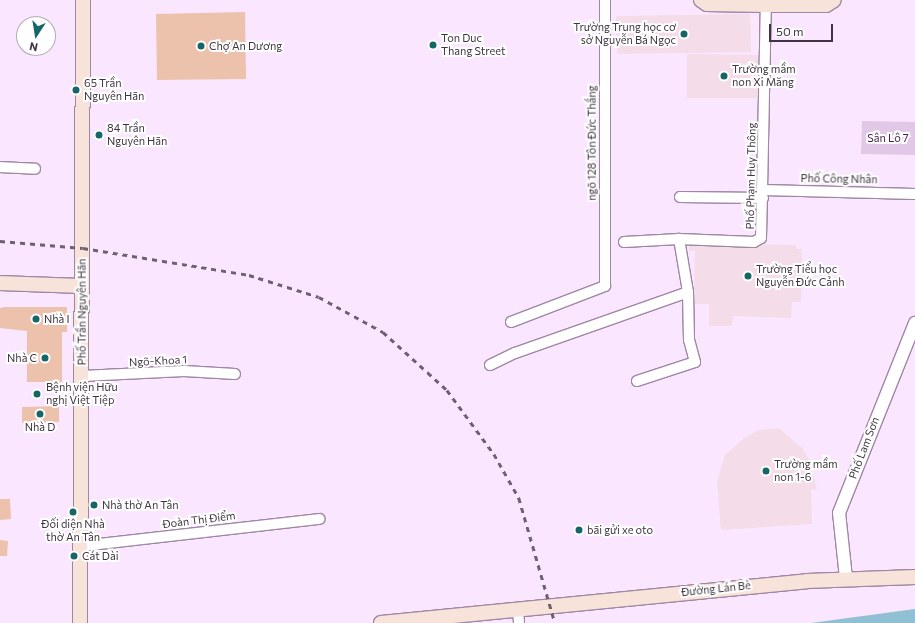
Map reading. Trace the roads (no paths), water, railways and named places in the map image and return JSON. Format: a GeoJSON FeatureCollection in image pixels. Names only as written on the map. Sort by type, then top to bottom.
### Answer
{"type":"FeatureCollection","features":[{"type":"Feature","properties":{"kind":"main road","name":"Phố Trần Nguyên Hãn"},"geometry":{"type":"LineString","coordinates":[[80,623],[82,546],[81,286],[83,0]]}},
{"type":"Feature","properties":{"kind":"main road"},"geometry":{"type":"LineString","coordinates":[[701,0],[707,4],[766,2],[826,5],[834,0]]}},
{"type":"Feature","properties":{"kind":"main road"},"geometry":{"type":"LineString","coordinates":[[0,283],[81,286]]}},
{"type":"Feature","properties":{"kind":"main road","name":"Đường Lán Bè"},"geometry":{"type":"LineString","coordinates":[[381,623],[518,617],[846,578],[915,577]]}},
{"type":"Feature","properties":{"kind":"main road"},"geometry":{"type":"LineString","coordinates":[[440,623],[454,623]]}},
{"type":"Feature","properties":{"kind":"street","name":"ngõ 128 Tôn Đức Thắng"},"geometry":{"type":"LineString","coordinates":[[511,322],[605,286],[605,0]]}},
{"type":"Feature","properties":{"kind":"street","name":"Phố Phạm Huy Thông"},"geometry":{"type":"LineString","coordinates":[[624,242],[680,239],[754,242],[763,233],[766,2]]}},
{"type":"Feature","properties":{"kind":"street"},"geometry":{"type":"LineString","coordinates":[[0,167],[35,169]]}},
{"type":"Feature","properties":{"kind":"street","name":"Phố Công Nhân"},"geometry":{"type":"LineString","coordinates":[[680,197],[763,194],[915,194]]}},
{"type":"Feature","properties":{"kind":"street"},"geometry":{"type":"LineString","coordinates":[[637,381],[695,362],[688,340],[688,292],[680,239]]}},
{"type":"Feature","properties":{"kind":"street"},"geometry":{"type":"LineString","coordinates":[[490,365],[515,353],[688,292]]}},
{"type":"Feature","properties":{"kind":"street","name":"Phố Lam Sơn"},"geometry":{"type":"LineString","coordinates":[[846,578],[839,513],[915,323]]}},
{"type":"Feature","properties":{"kind":"street","name":"Ngõ-Khoa 1"},"geometry":{"type":"LineString","coordinates":[[82,376],[184,371],[235,374]]}},
{"type":"Feature","properties":{"kind":"street","name":"Đoàn Thị Điểm"},"geometry":{"type":"LineString","coordinates":[[82,546],[318,519]]}},
{"type":"Feature","properties":{"kind":"water"},"geometry":{"type":"Polygon","coordinates":[[[915,609],[915,623],[811,623],[915,609]]]}},
{"type":"Feature","properties":{"kind":"railway"},"geometry":{"type":"LineString","coordinates":[[0,241],[83,248],[249,275],[319,297],[383,332],[447,390],[494,454],[519,498],[555,623]]}},
{"type":"Feature","properties":{"kind":"place","name":"Trường Trung học cơ sở Nguyễn Bá Ngọc"},"geometry":{"type":"Point","coordinates":[684,34]}},
{"type":"Feature","properties":{"kind":"place","name":"Ton Duc Thang Street"},"geometry":{"type":"Point","coordinates":[433,45]}},
{"type":"Feature","properties":{"kind":"place","name":"Chợ An Dương"},"geometry":{"type":"Point","coordinates":[201,46]}},
{"type":"Feature","properties":{"kind":"place","name":"Trường mầm non Xi Măng"},"geometry":{"type":"Point","coordinates":[724,76]}},
{"type":"Feature","properties":{"kind":"place","name":"65 Trần Nguyên Hãn"},"geometry":{"type":"Point","coordinates":[76,90]}},
{"type":"Feature","properties":{"kind":"place","name":"84 Trần Nguyên Hãn"},"geometry":{"type":"Point","coordinates":[99,135]}},
{"type":"Feature","properties":{"kind":"place","name":"Trường Tiểu học Nguyễn Đức Cảnh"},"geometry":{"type":"Point","coordinates":[748,276]}},
{"type":"Feature","properties":{"kind":"place","name":"Nhà I"},"geometry":{"type":"Point","coordinates":[36,319]}},
{"type":"Feature","properties":{"kind":"place","name":"Nhà C"},"geometry":{"type":"Point","coordinates":[45,358]}},
{"type":"Feature","properties":{"kind":"place","name":"Bệnh viện Hữu nghị Việt Tiệp"},"geometry":{"type":"Point","coordinates":[37,394]}},
{"type":"Feature","properties":{"kind":"place","name":"Nhà D"},"geometry":{"type":"Point","coordinates":[40,414]}},
{"type":"Feature","properties":{"kind":"place","name":"Trường mầm non 1-6"},"geometry":{"type":"Point","coordinates":[766,471]}},
{"type":"Feature","properties":{"kind":"place","name":"Nhà thờ An Tân"},"geometry":{"type":"Point","coordinates":[94,505]}},
{"type":"Feature","properties":{"kind":"place","name":"Đối diện Nhà thờ An Tân"},"geometry":{"type":"Point","coordinates":[73,512]}},
{"type":"Feature","properties":{"kind":"place","name":"bãi gửi xe oto"},"geometry":{"type":"Point","coordinates":[579,530]}},
{"type":"Feature","properties":{"kind":"place","name":"Cát Dài"},"geometry":{"type":"Point","coordinates":[74,556]}},
{"type":"Feature","properties":{"kind":"park label","name":"Sân Lô 7"},"geometry":{"type":"Point","coordinates":[888,138]}}]}
